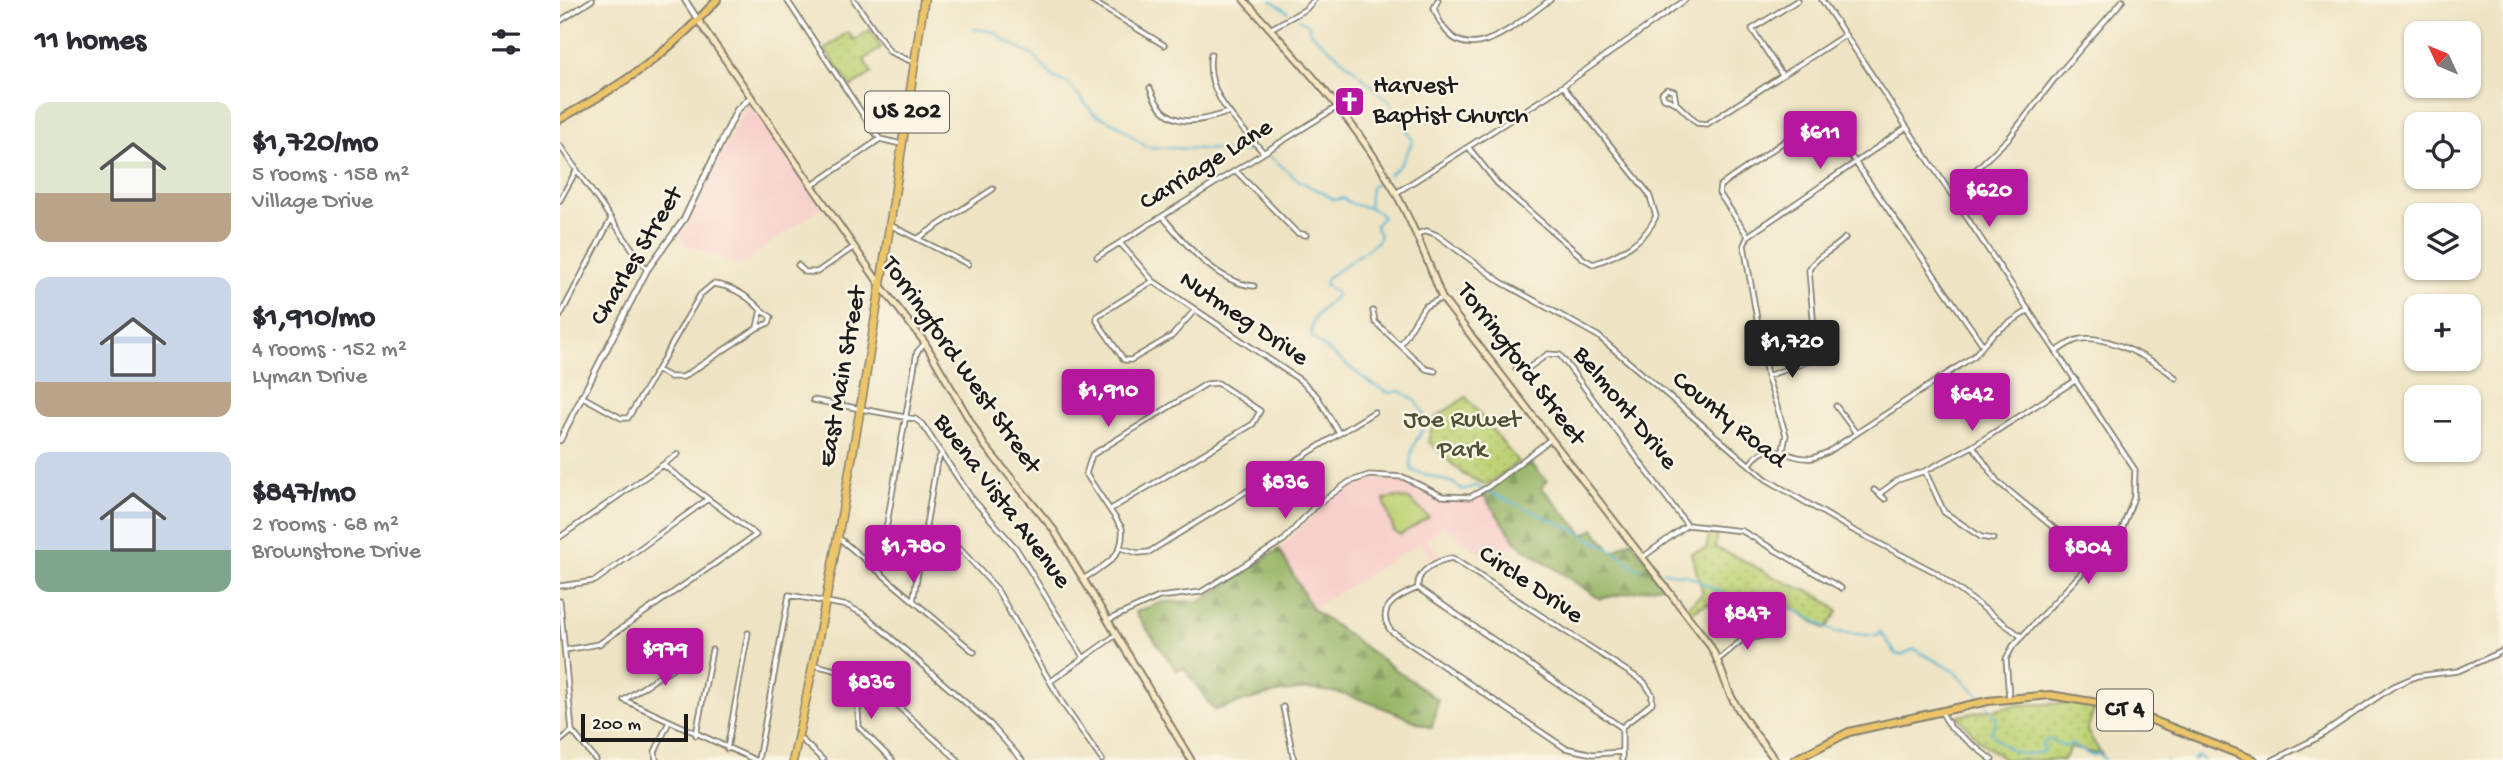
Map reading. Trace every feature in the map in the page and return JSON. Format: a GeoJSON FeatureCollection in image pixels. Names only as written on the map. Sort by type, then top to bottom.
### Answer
{"type":"FeatureCollection","features":[{"type":"Feature","properties":{"kind":"highway","name":"East Main Street"},"geometry":{"type":"LineString","coordinates":[[793,760],[837,537],[881,286],[924,0]]}},
{"type":"Feature","properties":{"kind":"main road"},"geometry":{"type":"LineString","coordinates":[[560,119],[640,73],[717,0]]}},
{"type":"Feature","properties":{"kind":"main road","name":"Torringford Street"},"geometry":{"type":"LineString","coordinates":[[1244,0],[1337,107],[1387,176],[1416,234],[1442,298],[1719,659],[1730,695],[1769,757],[1775,760]]}},
{"type":"Feature","properties":{"kind":"main road","name":"Torringford West Street"},"geometry":{"type":"LineString","coordinates":[[698,20],[881,286],[925,343],[984,446],[1048,522],[1191,760]]}},
{"type":"Feature","properties":{"kind":"main road","name":"CT 4"},"geometry":{"type":"LineString","coordinates":[[1794,760],[1849,732],[2009,697],[2050,695],[2090,699],[2116,706],[2254,760]]}},
{"type":"Feature","properties":{"kind":"street"},"geometry":{"type":"LineString","coordinates":[[560,21],[593,0]]}},
{"type":"Feature","properties":{"kind":"street","name":"Torringford West Street"},"geometry":{"type":"LineString","coordinates":[[685,0],[698,20]]}},
{"type":"Feature","properties":{"kind":"street"},"geometry":{"type":"LineString","coordinates":[[787,0],[880,139],[903,144]]}},
{"type":"Feature","properties":{"kind":"street"},"geometry":{"type":"LineString","coordinates":[[854,0],[890,52],[915,62]]}},
{"type":"Feature","properties":{"kind":"street"},"geometry":{"type":"LineString","coordinates":[[1090,0],[1164,45]]}},
{"type":"Feature","properties":{"kind":"street"},"geometry":{"type":"LineString","coordinates":[[1270,29],[1306,9],[1314,0]]}},
{"type":"Feature","properties":{"kind":"street"},"geometry":{"type":"LineString","coordinates":[[1437,1],[1434,8],[1436,14],[1453,38],[1474,46],[1493,40],[1550,0]]}},
{"type":"Feature","properties":{"kind":"street"},"geometry":{"type":"LineString","coordinates":[[1396,193],[1563,86],[1685,0]]}},
{"type":"Feature","properties":{"kind":"street"},"geometry":{"type":"LineString","coordinates":[[1782,75],[1752,29],[1798,0]]}},
{"type":"Feature","properties":{"kind":"street"},"geometry":{"type":"LineString","coordinates":[[1822,0],[2135,470],[2136,485],[2127,520],[2114,540],[2022,637],[2006,659],[2009,697]]}},
{"type":"Feature","properties":{"kind":"street"},"geometry":{"type":"LineString","coordinates":[[1951,193],[2009,138],[2056,77],[2123,0]]}},
{"type":"Feature","properties":{"kind":"street"},"geometry":{"type":"LineString","coordinates":[[1676,103],[1674,91],[1664,90],[1664,97],[1676,103],[1697,123],[1707,124],[1845,35]]}},
{"type":"Feature","properties":{"kind":"street"},"geometry":{"type":"LineString","coordinates":[[1211,54],[1208,70],[1214,90],[1263,152]]}},
{"type":"Feature","properties":{"kind":"street"},"geometry":{"type":"LineString","coordinates":[[1469,148],[1497,183],[1593,264],[1642,239],[1656,216],[1649,194],[1563,86]]}},
{"type":"Feature","properties":{"kind":"street"},"geometry":{"type":"LineString","coordinates":[[1150,88],[1154,99],[1175,120],[1187,123],[1229,112]]}},
{"type":"Feature","properties":{"kind":"street","name":"Charles Street"},"geometry":{"type":"LineString","coordinates":[[560,440],[647,270],[684,219],[737,110],[752,97]]}},
{"type":"Feature","properties":{"kind":"street","name":"Carriage Lane"},"geometry":{"type":"LineString","coordinates":[[1097,257],[1337,107]]}},
{"type":"Feature","properties":{"kind":"street"},"geometry":{"type":"LineString","coordinates":[[1748,236],[1719,193],[1720,186],[1818,118],[1825,119],[1983,345]]}},
{"type":"Feature","properties":{"kind":"street"},"geometry":{"type":"LineString","coordinates":[[1783,450],[1786,435],[1767,376],[1744,245],[1748,236],[1907,127]]}},
{"type":"Feature","properties":{"kind":"street"},"geometry":{"type":"LineString","coordinates":[[813,185],[880,139]]}},
{"type":"Feature","properties":{"kind":"street"},"geometry":{"type":"LineString","coordinates":[[560,146],[647,270]]}},
{"type":"Feature","properties":{"kind":"street"},"geometry":{"type":"LineString","coordinates":[[560,200],[576,170]]}},
{"type":"Feature","properties":{"kind":"street"},"geometry":{"type":"LineString","coordinates":[[1236,171],[1297,233],[1306,235]]}},
{"type":"Feature","properties":{"kind":"street"},"geometry":{"type":"LineString","coordinates":[[920,237],[993,189]]}},
{"type":"Feature","properties":{"kind":"street"},"geometry":{"type":"LineString","coordinates":[[1163,217],[1194,254],[1241,285],[1254,286]]}},
{"type":"Feature","properties":{"kind":"street"},"geometry":{"type":"LineString","coordinates":[[560,316],[611,219]]}},
{"type":"Feature","properties":{"kind":"street"},"geometry":{"type":"LineString","coordinates":[[890,225],[920,237],[968,264]]}},
{"type":"Feature","properties":{"kind":"street","name":"County Road"},"geometry":{"type":"LineString","coordinates":[[1416,234],[1427,231],[1437,235],[1501,282],[1598,336],[1766,479],[1851,529],[1935,572],[2022,637]]}},
{"type":"Feature","properties":{"kind":"street"},"geometry":{"type":"LineString","coordinates":[[1767,376],[1809,361],[1816,352],[1809,270],[1812,262],[1836,249],[1845,238]]}},
{"type":"Feature","properties":{"kind":"street","name":"Nutmeg Drive"},"geometry":{"type":"LineString","coordinates":[[1120,243],[1153,281],[1300,380],[1317,396],[1339,433]]}},
{"type":"Feature","properties":{"kind":"street"},"geometry":{"type":"LineString","coordinates":[[798,265],[804,272],[817,272],[855,247]]}},
{"type":"Feature","properties":{"kind":"street"},"geometry":{"type":"LineString","coordinates":[[1153,281],[1097,316],[1097,321],[1124,360],[1131,360],[1172,336],[1194,311]]}},
{"type":"Feature","properties":{"kind":"street"},"geometry":{"type":"LineString","coordinates":[[581,396],[621,418],[628,418],[700,295],[712,284],[742,293],[771,317],[769,323],[757,328],[683,377],[670,377],[657,370]]}},
{"type":"Feature","properties":{"kind":"street"},"geometry":{"type":"LineString","coordinates":[[1401,345],[1409,336],[1424,307],[1442,298]]}},
{"type":"Feature","properties":{"kind":"street"},"geometry":{"type":"LineString","coordinates":[[757,328],[761,310]]}},
{"type":"Feature","properties":{"kind":"street"},"geometry":{"type":"LineString","coordinates":[[1750,465],[1764,451],[1783,450],[1793,456],[1812,458],[1829,452],[1974,356],[1983,345],[2029,310]]}},
{"type":"Feature","properties":{"kind":"street"},"geometry":{"type":"LineString","coordinates":[[1373,311],[1375,322],[1426,369],[1435,371]]}},
{"type":"Feature","properties":{"kind":"street"},"geometry":{"type":"LineString","coordinates":[[2057,351],[2072,341],[2089,338],[2148,357],[2176,378]]}},
{"type":"Feature","properties":{"kind":"street"},"geometry":{"type":"LineString","coordinates":[[879,569],[917,352],[925,343]]}},
{"type":"Feature","properties":{"kind":"street","name":"Belmont Drive"},"geometry":{"type":"LineString","coordinates":[[1517,369],[1527,369],[1548,354],[1560,355],[1687,525]]}},
{"type":"Feature","properties":{"kind":"street"},"geometry":{"type":"LineString","coordinates":[[1879,494],[1898,480],[1925,471],[1973,446],[2076,380]]}},
{"type":"Feature","properties":{"kind":"street"},"geometry":{"type":"LineString","coordinates":[[1083,579],[1116,557],[1121,548],[1122,528],[1111,509],[1089,482],[1086,467],[1091,455],[1212,383],[1260,411],[1253,424],[1111,509]]}},
{"type":"Feature","properties":{"kind":"street","name":"Buena Vista Avenue"},"geometry":{"type":"LineString","coordinates":[[813,400],[906,417],[922,424],[970,496],[1016,548],[1083,657]]}},
{"type":"Feature","properties":{"kind":"street"},"geometry":{"type":"LineString","coordinates":[[1836,406],[1856,433]]}},
{"type":"Feature","properties":{"kind":"street"},"geometry":{"type":"LineString","coordinates":[[1121,548],[1138,554],[1149,552],[1374,412]]}},
{"type":"Feature","properties":{"kind":"street"},"geometry":{"type":"LineString","coordinates":[[1108,620],[1159,597],[1202,592],[1284,540],[1314,507],[1349,482],[1369,475],[1403,477],[1442,496],[1470,497],[1488,487],[1551,439]]}},
{"type":"Feature","properties":{"kind":"street"},"geometry":{"type":"LineString","coordinates":[[1973,446],[1997,481],[2094,561]]}},
{"type":"Feature","properties":{"kind":"street"},"geometry":{"type":"LineString","coordinates":[[560,537],[678,454]]}},
{"type":"Feature","properties":{"kind":"street"},"geometry":{"type":"LineString","coordinates":[[913,601],[936,467],[941,454]]}},
{"type":"Feature","properties":{"kind":"street"},"geometry":{"type":"LineString","coordinates":[[565,650],[599,644],[756,535],[663,465]]}},
{"type":"Feature","properties":{"kind":"street"},"geometry":{"type":"LineString","coordinates":[[1925,471],[1944,512],[1982,537],[1993,539]]}},
{"type":"Feature","properties":{"kind":"street"},"geometry":{"type":"LineString","coordinates":[[1874,490],[1885,499]]}},
{"type":"Feature","properties":{"kind":"street"},"geometry":{"type":"LineString","coordinates":[[560,586],[595,581],[708,499]]}},
{"type":"Feature","properties":{"kind":"street"},"geometry":{"type":"LineString","coordinates":[[1643,557],[1687,525],[1742,531],[1841,588]]}},
{"type":"Feature","properties":{"kind":"street"},"geometry":{"type":"LineString","coordinates":[[837,537],[879,569],[974,652]]}},
{"type":"Feature","properties":{"kind":"street"},"geometry":{"type":"LineString","coordinates":[[960,549],[996,588],[1076,725],[1102,760]]}},
{"type":"Feature","properties":{"kind":"street","name":"Circle Drive"},"geometry":{"type":"LineString","coordinates":[[1418,588],[1420,575],[1428,568],[1452,558],[1644,682],[1652,694],[1652,703],[1622,727]]}},
{"type":"Feature","properties":{"kind":"street"},"geometry":{"type":"LineString","coordinates":[[1622,752],[1593,754],[1565,748],[1391,631],[1385,616],[1387,607],[1392,601],[1418,588],[1622,727],[1622,752],[1622,760]]}},
{"type":"Feature","properties":{"kind":"street"},"geometry":{"type":"LineString","coordinates":[[692,655],[624,701],[668,723],[756,760],[789,595],[848,606],[865,615],[990,724],[1022,760]]}},
{"type":"Feature","properties":{"kind":"street"},"geometry":{"type":"LineString","coordinates":[[560,601],[572,731],[596,760]]}},
{"type":"Feature","properties":{"kind":"street"},"geometry":{"type":"LineString","coordinates":[[727,749],[748,633]]}},
{"type":"Feature","properties":{"kind":"street"},"geometry":{"type":"LineString","coordinates":[[1719,659],[1742,640],[1773,634]]}},
{"type":"Feature","properties":{"kind":"street"},"geometry":{"type":"LineString","coordinates":[[1051,681],[1116,635]]}},
{"type":"Feature","properties":{"kind":"street"},"geometry":{"type":"LineString","coordinates":[[696,735],[712,650]]}},
{"type":"Feature","properties":{"kind":"street"},"geometry":{"type":"LineString","coordinates":[[2273,760],[2317,738],[2394,685],[2417,676],[2458,671],[2503,651]]}},
{"type":"Feature","properties":{"kind":"street"},"geometry":{"type":"LineString","coordinates":[[813,664],[866,678],[958,760]]}},
{"type":"Feature","properties":{"kind":"street"},"geometry":{"type":"LineString","coordinates":[[866,678],[856,720],[859,727],[892,760]]}},
{"type":"Feature","properties":{"kind":"street"},"geometry":{"type":"LineString","coordinates":[[1283,707],[1294,760]]}},
{"type":"Feature","properties":{"kind":"street"},"geometry":{"type":"LineString","coordinates":[[1941,711],[1951,728],[1992,760]]}},
{"type":"Feature","properties":{"kind":"street"},"geometry":{"type":"LineString","coordinates":[[656,760],[654,752],[668,723]]}},
{"type":"Feature","properties":{"kind":"street"},"geometry":{"type":"LineString","coordinates":[[560,741],[572,731]]}},
{"type":"Feature","properties":{"kind":"street"},"geometry":{"type":"LineString","coordinates":[[798,737],[823,760]]}},
{"type":"Feature","properties":{"kind":"shaded area"},"geometry":{"type":"Polygon","coordinates":[[[747,105],[753,107],[822,207],[741,265],[688,245],[679,237],[747,105]]]}},
{"type":"Feature","properties":{"kind":"shaded area"},"geometry":{"type":"Polygon","coordinates":[[[1375,478],[1407,481],[1452,502],[1483,495],[1518,544],[1491,560],[1443,526],[1426,538],[1443,557],[1436,560],[1419,543],[1312,609],[1279,549],[1324,505],[1348,488],[1375,478]]]}},
{"type":"Feature","properties":{"kind":"green space"},"geometry":{"type":"Polygon","coordinates":[[[870,30],[881,48],[864,60],[872,73],[851,87],[825,49],[848,32],[854,40],[870,30]]]}},
{"type":"Feature","properties":{"kind":"green space","name":"Joe Ruwet Park"},"geometry":{"type":"Polygon","coordinates":[[[1466,397],[1518,462],[1487,485],[1464,475],[1428,441],[1435,418],[1466,397]]]}},
{"type":"Feature","properties":{"kind":"green space"},"geometry":{"type":"Polygon","coordinates":[[[1529,461],[1547,481],[1542,488],[1584,535],[1594,529],[1613,552],[1631,540],[1665,585],[1600,599],[1518,544],[1483,495],[1529,461]]]}},
{"type":"Feature","properties":{"kind":"green space"},"geometry":{"type":"Polygon","coordinates":[[[1393,497],[1409,499],[1429,517],[1400,535],[1394,531],[1384,500],[1393,497]]]}},
{"type":"Feature","properties":{"kind":"green space"},"geometry":{"type":"Polygon","coordinates":[[[1710,531],[1718,532],[1715,548],[1814,594],[1838,612],[1825,629],[1789,606],[1730,605],[1718,614],[1708,603],[1687,614],[1684,610],[1703,593],[1691,553],[1706,549],[1710,531]]]}},
{"type":"Feature","properties":{"kind":"green space"},"geometry":{"type":"Polygon","coordinates":[[[1279,549],[1312,609],[1438,700],[1432,728],[1349,696],[1315,690],[1277,693],[1214,710],[1184,668],[1176,670],[1135,612],[1163,602],[1201,601],[1279,549]]]}},
{"type":"Feature","properties":{"kind":"green space"},"geometry":{"type":"Polygon","coordinates":[[[2073,703],[2095,707],[2087,731],[2102,755],[2070,748],[2064,760],[2005,760],[1980,741],[1957,716],[2017,705],[2073,703]]]}},
{"type":"Feature","properties":{"kind":"waterway"},"geometry":{"type":"LineString","coordinates":[[1271,0],[1288,12]]}},
{"type":"Feature","properties":{"kind":"waterway"},"geometry":{"type":"LineString","coordinates":[[1299,19],[1309,25],[1310,32],[1357,72]]}},
{"type":"Feature","properties":{"kind":"waterway"},"geometry":{"type":"LineString","coordinates":[[974,29],[996,32],[1001,38],[1035,57],[1054,78],[1068,83],[1094,114],[1118,125],[1146,147],[1251,151]]}},
{"type":"Feature","properties":{"kind":"waterway"},"geometry":{"type":"LineString","coordinates":[[1360,75],[1391,103],[1413,141],[1401,164],[1389,175]]}},
{"type":"Feature","properties":{"kind":"waterway"},"geometry":{"type":"LineString","coordinates":[[1270,157],[1297,179],[1334,200],[1343,198],[1374,210],[1383,217],[1375,225],[1380,236],[1376,243],[1327,278],[1325,285],[1337,294],[1318,313],[1311,330],[1312,338],[1370,383],[1389,393],[1401,391],[1417,402],[1428,422],[1412,451],[1412,470],[1453,483],[1463,490],[1475,486],[1572,529],[1621,555],[1635,568],[1642,569]]}},
{"type":"Feature","properties":{"kind":"waterway"},"geometry":{"type":"LineString","coordinates":[[1369,207],[1371,187],[1384,179]]}},
{"type":"Feature","properties":{"kind":"waterway"},"geometry":{"type":"LineString","coordinates":[[1663,572],[1687,575],[1755,610],[1769,612],[1786,605],[1835,632],[1878,636],[1880,631],[1896,654],[1901,655],[1914,649],[1954,671],[1983,700]]}},
{"type":"Feature","properties":{"kind":"waterway"},"geometry":{"type":"LineString","coordinates":[[1987,704],[1997,719],[1991,732],[2002,744],[2015,752],[2029,754],[2045,751],[2042,744],[2048,739],[2066,747],[2070,744],[2092,756],[2099,753],[2105,760]]}},
{"type":"Feature","properties":{"kind":"waterway"},"geometry":{"type":"LineString","coordinates":[[2193,760],[2198,756],[2204,760]]}},
{"type":"Feature","properties":{"kind":"place","name":"Harvest Baptist Church"},"geometry":{"type":"Point","coordinates":[1350,102]}}]}
